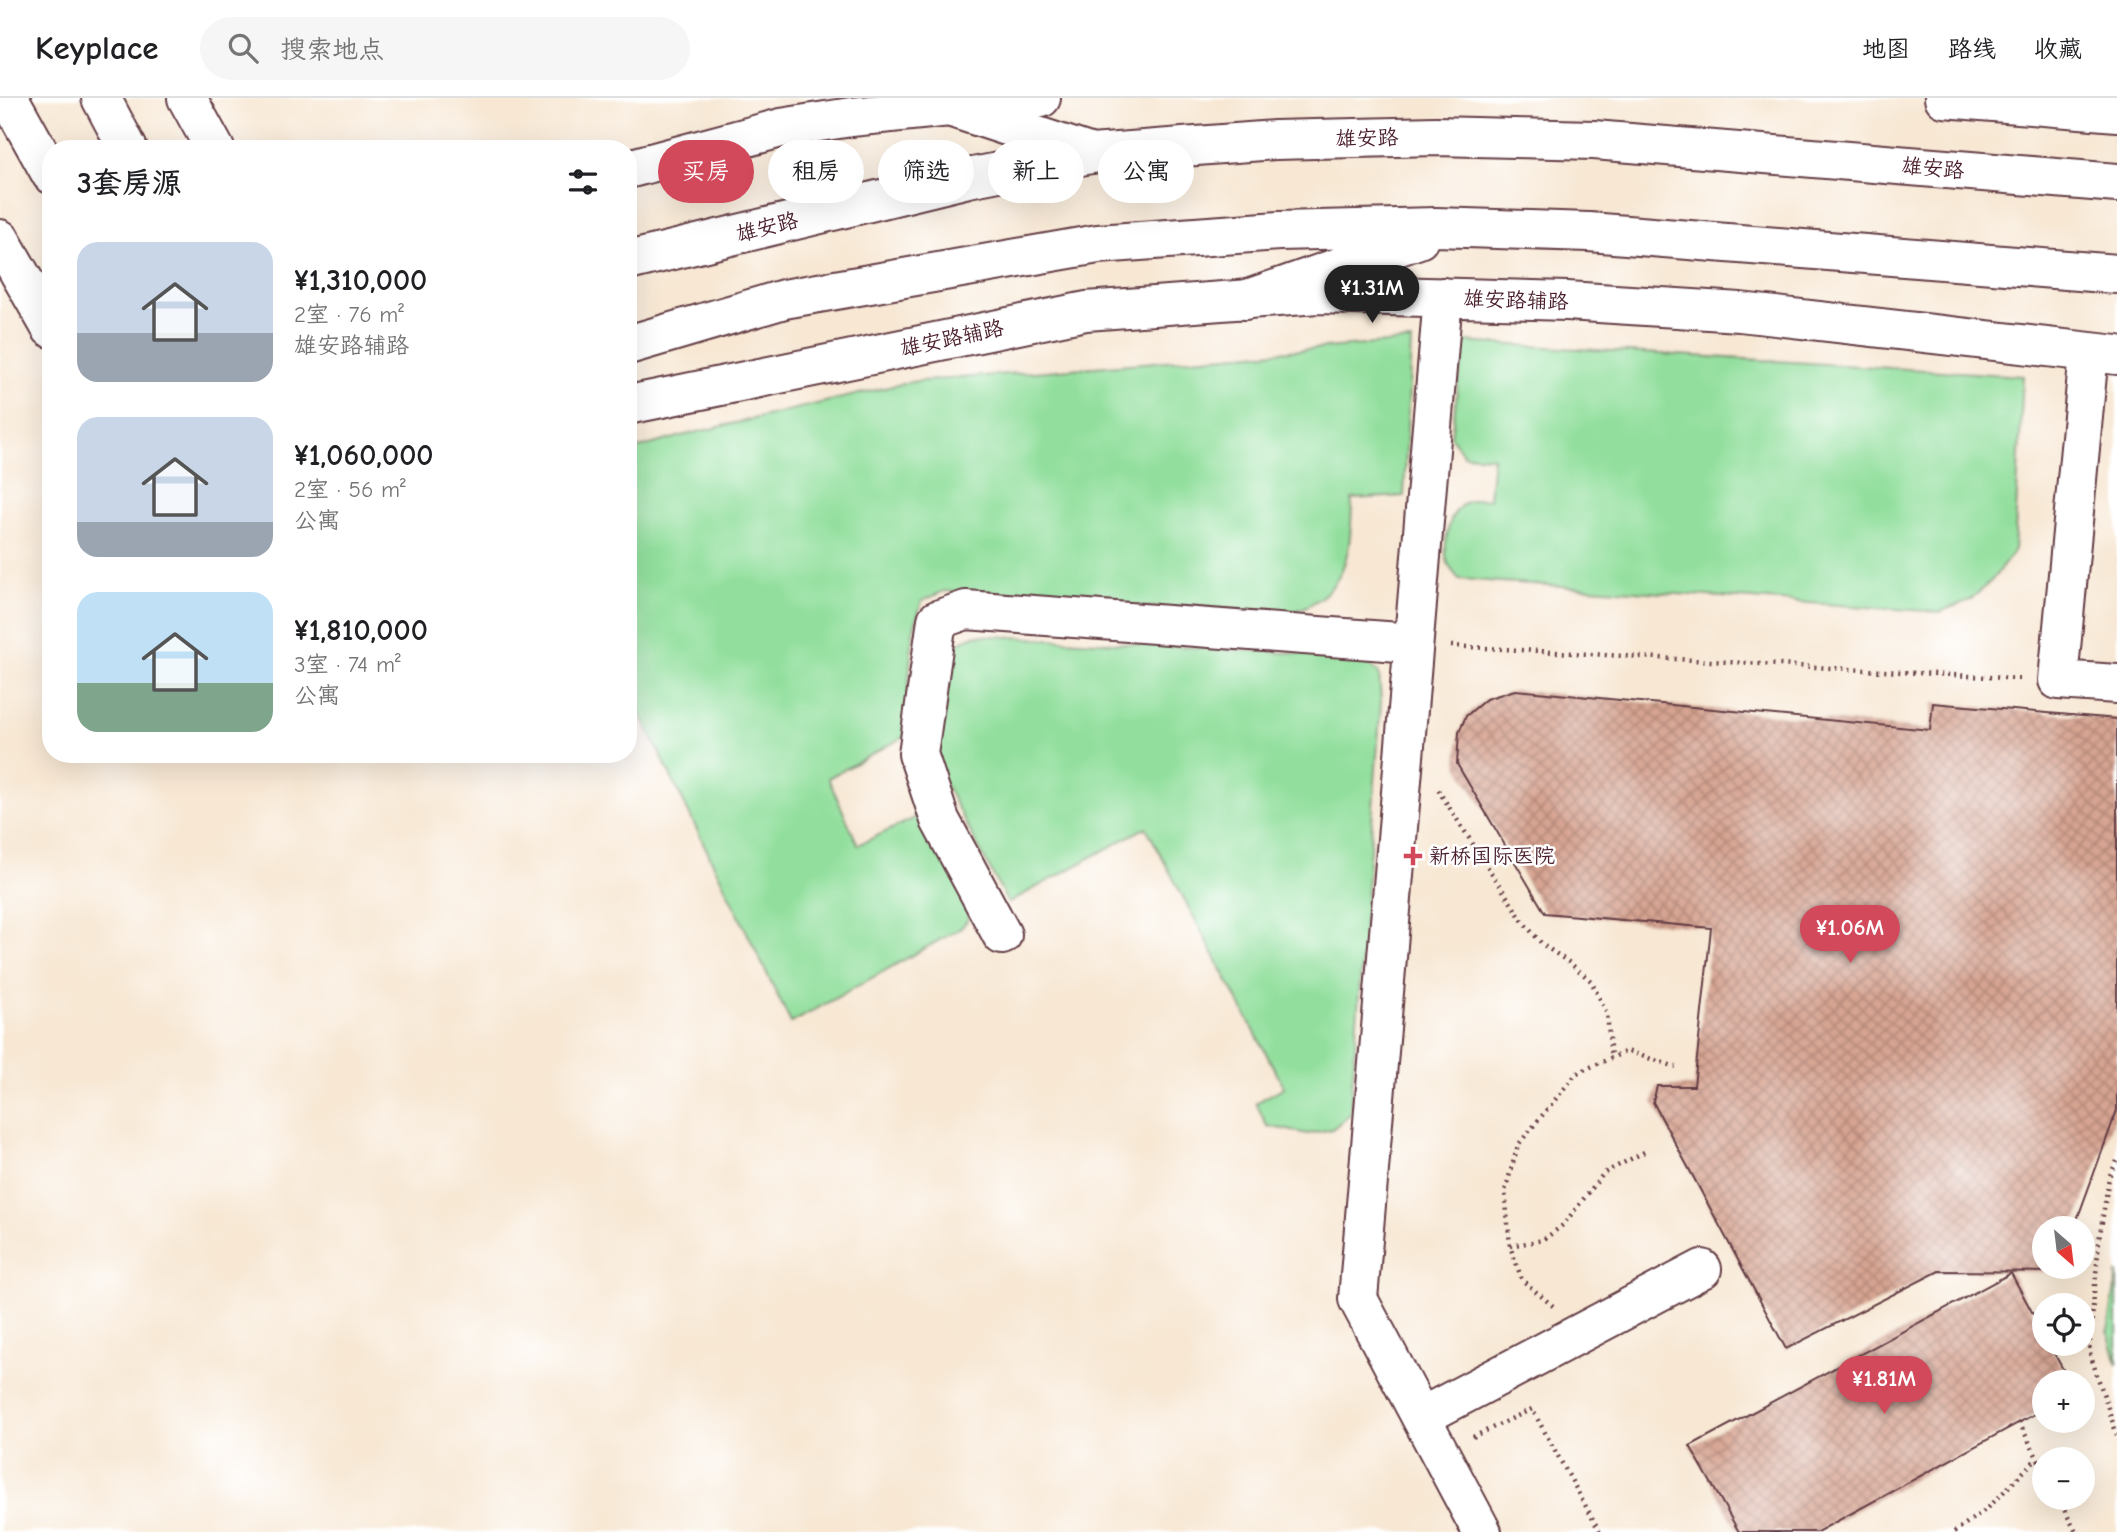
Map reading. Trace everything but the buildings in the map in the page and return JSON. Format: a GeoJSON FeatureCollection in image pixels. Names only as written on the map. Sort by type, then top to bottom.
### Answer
{"type":"FeatureCollection","features":[{"type":"Feature","properties":{"kind":"main road"},"geometry":{"type":"LineString","coordinates":[[9,98],[42,158]]}},
{"type":"Feature","properties":{"kind":"main road"},"geometry":{"type":"LineString","coordinates":[[101,98],[123,140]]}},
{"type":"Feature","properties":{"kind":"main road"},"geometry":{"type":"LineString","coordinates":[[187,98],[210,140]]}},
{"type":"Feature","properties":{"kind":"main road"},"geometry":{"type":"LineString","coordinates":[[637,167],[781,128],[851,117],[1041,98]]}},
{"type":"Feature","properties":{"kind":"main road"},"geometry":{"type":"LineString","coordinates":[[1944,98],[2117,112]]}},
{"type":"Feature","properties":{"kind":"main road"},"geometry":{"type":"LineString","coordinates":[[949,107],[1091,153]]}},
{"type":"Feature","properties":{"kind":"main road","name":"雄安路"},"geometry":{"type":"LineString","coordinates":[[637,259],[968,178],[1091,153],[1275,140],[1423,136],[1594,140],[2117,183]]}},
{"type":"Feature","properties":{"kind":"main road"},"geometry":{"type":"LineString","coordinates":[[1245,300],[1451,228]]}},
{"type":"Feature","properties":{"kind":"main road"},"geometry":{"type":"LineString","coordinates":[[637,342],[784,299],[1098,244],[1279,231],[1451,228],[1589,232],[2117,274]]}},
{"type":"Feature","properties":{"kind":"main road"},"geometry":{"type":"LineString","coordinates":[[0,239],[42,312]]}},
{"type":"Feature","properties":{"kind":"main road","name":"雄安路辅路"},"geometry":{"type":"LineString","coordinates":[[637,403],[1086,311],[1318,294],[1567,301],[1740,312],[2103,354]]}},
{"type":"Feature","properties":{"kind":"main road"},"geometry":{"type":"LineString","coordinates":[[1443,298],[1358,1299],[1482,1532]]}},
{"type":"Feature","properties":{"kind":"main road"},"geometry":{"type":"LineString","coordinates":[[2103,354],[2058,680],[2117,684]]}},
{"type":"Feature","properties":{"kind":"main road"},"geometry":{"type":"LineString","coordinates":[[1002,935],[940,820],[918,754],[937,620],[966,610],[1413,643]]}},
{"type":"Feature","properties":{"kind":"main road"},"geometry":{"type":"LineString","coordinates":[[1421,1418],[1702,1269]]}},
{"type":"Feature","properties":{"kind":"path"},"geometry":{"type":"LineString","coordinates":[[1413,643],[2034,680]]}},
{"type":"Feature","properties":{"kind":"path"},"geometry":{"type":"LineString","coordinates":[[1434,785],[1524,923],[1543,945],[1591,981],[1606,1013],[1611,1058]]}},
{"type":"Feature","properties":{"kind":"path"},"geometry":{"type":"LineString","coordinates":[[1583,1332],[1522,1280],[1510,1246],[1505,1191],[1518,1145],[1577,1073],[1627,1051],[1676,1067]]}},
{"type":"Feature","properties":{"kind":"path"},"geometry":{"type":"LineString","coordinates":[[1510,1246],[1543,1240],[1563,1224],[1604,1173],[1648,1150]]}},
{"type":"Feature","properties":{"kind":"path"},"geometry":{"type":"LineString","coordinates":[[2117,1161],[2109,1177],[2099,1241],[2089,1351],[2117,1435]]}},
{"type":"Feature","properties":{"kind":"path"},"geometry":{"type":"LineString","coordinates":[[1440,1453],[1532,1409],[1600,1532]]}},
{"type":"Feature","properties":{"kind":"path"},"geometry":{"type":"LineString","coordinates":[[2020,1422],[2032,1447]]}},
{"type":"Feature","properties":{"kind":"path"},"geometry":{"type":"LineString","coordinates":[[1954,1532],[1988,1508],[2032,1463]]}},
{"type":"Feature","properties":{"kind":"path"},"geometry":{"type":"LineString","coordinates":[[2064,1510],[2076,1532]]}},
{"type":"Feature","properties":{"kind":"green space"},"geometry":{"type":"Polygon","coordinates":[[[1411,341],[1404,496],[1352,499],[1349,542],[1339,576],[1329,590],[1316,601],[1275,617],[944,591],[922,601],[913,631],[904,737],[828,778],[858,845],[923,814],[968,901],[968,919],[961,928],[791,1023],[637,706],[637,448],[910,382],[1411,341]]]}},
{"type":"Feature","properties":{"kind":"green space"},"geometry":{"type":"Polygon","coordinates":[[[1464,342],[2023,376],[2014,552],[1991,581],[1970,600],[1940,612],[1459,579],[1447,560],[1449,527],[1462,505],[1473,500],[1489,499],[1493,457],[1464,455],[1451,436],[1464,342]]]}},
{"type":"Feature","properties":{"kind":"green space"},"geometry":{"type":"Polygon","coordinates":[[[974,635],[1359,657],[1379,673],[1381,702],[1350,1114],[1332,1129],[1308,1134],[1267,1126],[1256,1103],[1284,1087],[1146,827],[1008,903],[939,773],[938,698],[950,648],[974,635]]]}},
{"type":"Feature","properties":{"kind":"green space"},"geometry":{"type":"Polygon","coordinates":[[[2117,1273],[2117,1364],[2108,1332],[2117,1273]]]}},
{"type":"Feature","properties":{"kind":"place","name":"新桥国际医院"},"geometry":{"type":"Point","coordinates":[1413,856]}}]}
